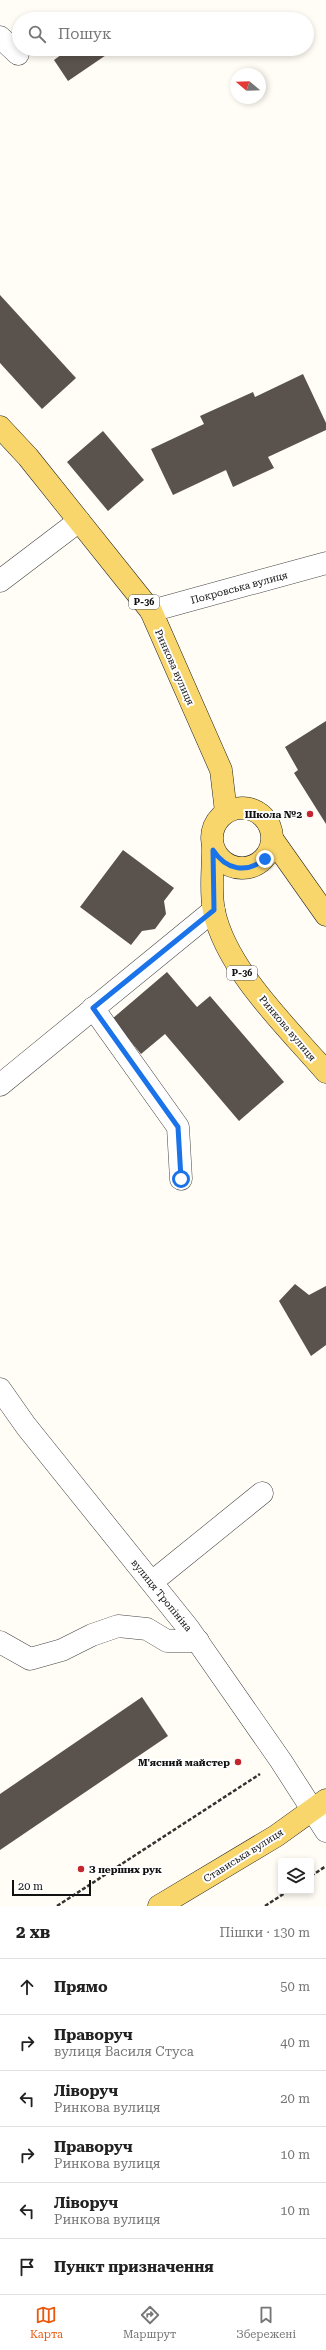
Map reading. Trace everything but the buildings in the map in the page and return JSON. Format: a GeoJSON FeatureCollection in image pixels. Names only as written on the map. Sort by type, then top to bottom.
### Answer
{"type":"FeatureCollection","features":[{"type":"Feature","properties":{"kind":"main road","name":"Ринкова вулиця"},"geometry":{"type":"LineString","coordinates":[[0,427],[79,521],[151,611],[221,770],[226,812],[214,824],[212,833],[214,910],[226,948],[243,974],[326,1072]]}},
{"type":"Feature","properties":{"kind":"main road"},"geometry":{"type":"LineString","coordinates":[[226,812],[235,808],[254,809],[268,822],[273,840],[326,915]]}},
{"type":"Feature","properties":{"kind":"main road"},"geometry":{"type":"LineString","coordinates":[[213,850],[227,865],[236,868],[247,868],[257,865],[265,859],[273,840]]}},
{"type":"Feature","properties":{"kind":"main road","name":"Стависька вулиця"},"geometry":{"type":"LineString","coordinates":[[159,1906],[276,1836],[322,1816]]}},
{"type":"Feature","properties":{"kind":"main road","name":"Стависька вулиця"},"geometry":{"type":"LineString","coordinates":[[187,1906],[322,1816]]}},
{"type":"Feature","properties":{"kind":"street"},"geometry":{"type":"LineString","coordinates":[[0,37],[12,48]]}},
{"type":"Feature","properties":{"kind":"street"},"geometry":{"type":"LineString","coordinates":[[0,581],[79,521]]}},
{"type":"Feature","properties":{"kind":"street","name":"Покровська вулиця"},"geometry":{"type":"LineString","coordinates":[[151,611],[326,563]]}},
{"type":"Feature","properties":{"kind":"street"},"geometry":{"type":"LineString","coordinates":[[0,1085],[214,910]]}},
{"type":"Feature","properties":{"kind":"street"},"geometry":{"type":"LineString","coordinates":[[93,1008],[178,1127],[181,1179]]}},
{"type":"Feature","properties":{"kind":"street","name":"вулиця Тропініна"},"geometry":{"type":"LineString","coordinates":[[0,1389],[26,1426],[198,1641],[281,1761],[322,1816]]}},
{"type":"Feature","properties":{"kind":"street"},"geometry":{"type":"LineString","coordinates":[[152,1582],[262,1493]]}},
{"type":"Feature","properties":{"kind":"street"},"geometry":{"type":"LineString","coordinates":[[0,1642],[30,1659],[62,1650],[92,1635],[118,1626],[147,1629],[167,1641],[198,1641]]}},
{"type":"Feature","properties":{"kind":"path"},"geometry":{"type":"LineString","coordinates":[[57,1906],[281,1761]]}},
{"type":"Feature","properties":{"kind":"path"},"geometry":{"type":"LineString","coordinates":[[314,1874],[326,1866]]}},
{"type":"Feature","properties":{"kind":"path"},"geometry":{"type":"LineString","coordinates":[[265,1906],[283,1894]]}},
{"type":"Feature","properties":{"kind":"place","name":"Школа №2"},"geometry":{"type":"Point","coordinates":[310,814]}},
{"type":"Feature","properties":{"kind":"place","name":"М'ясний майстер"},"geometry":{"type":"Point","coordinates":[238,1762]}},
{"type":"Feature","properties":{"kind":"place","name":"З перших рук"},"geometry":{"type":"Point","coordinates":[81,1869]}},
{"type":"Feature","properties":{"kind":"route"},"geometry":{"type":"LineString","coordinates":[[181,1179],[178,1127],[93,1008],[214,910],[213,850],[227,865],[236,868],[247,868],[257,865],[265,859]]}}]}
